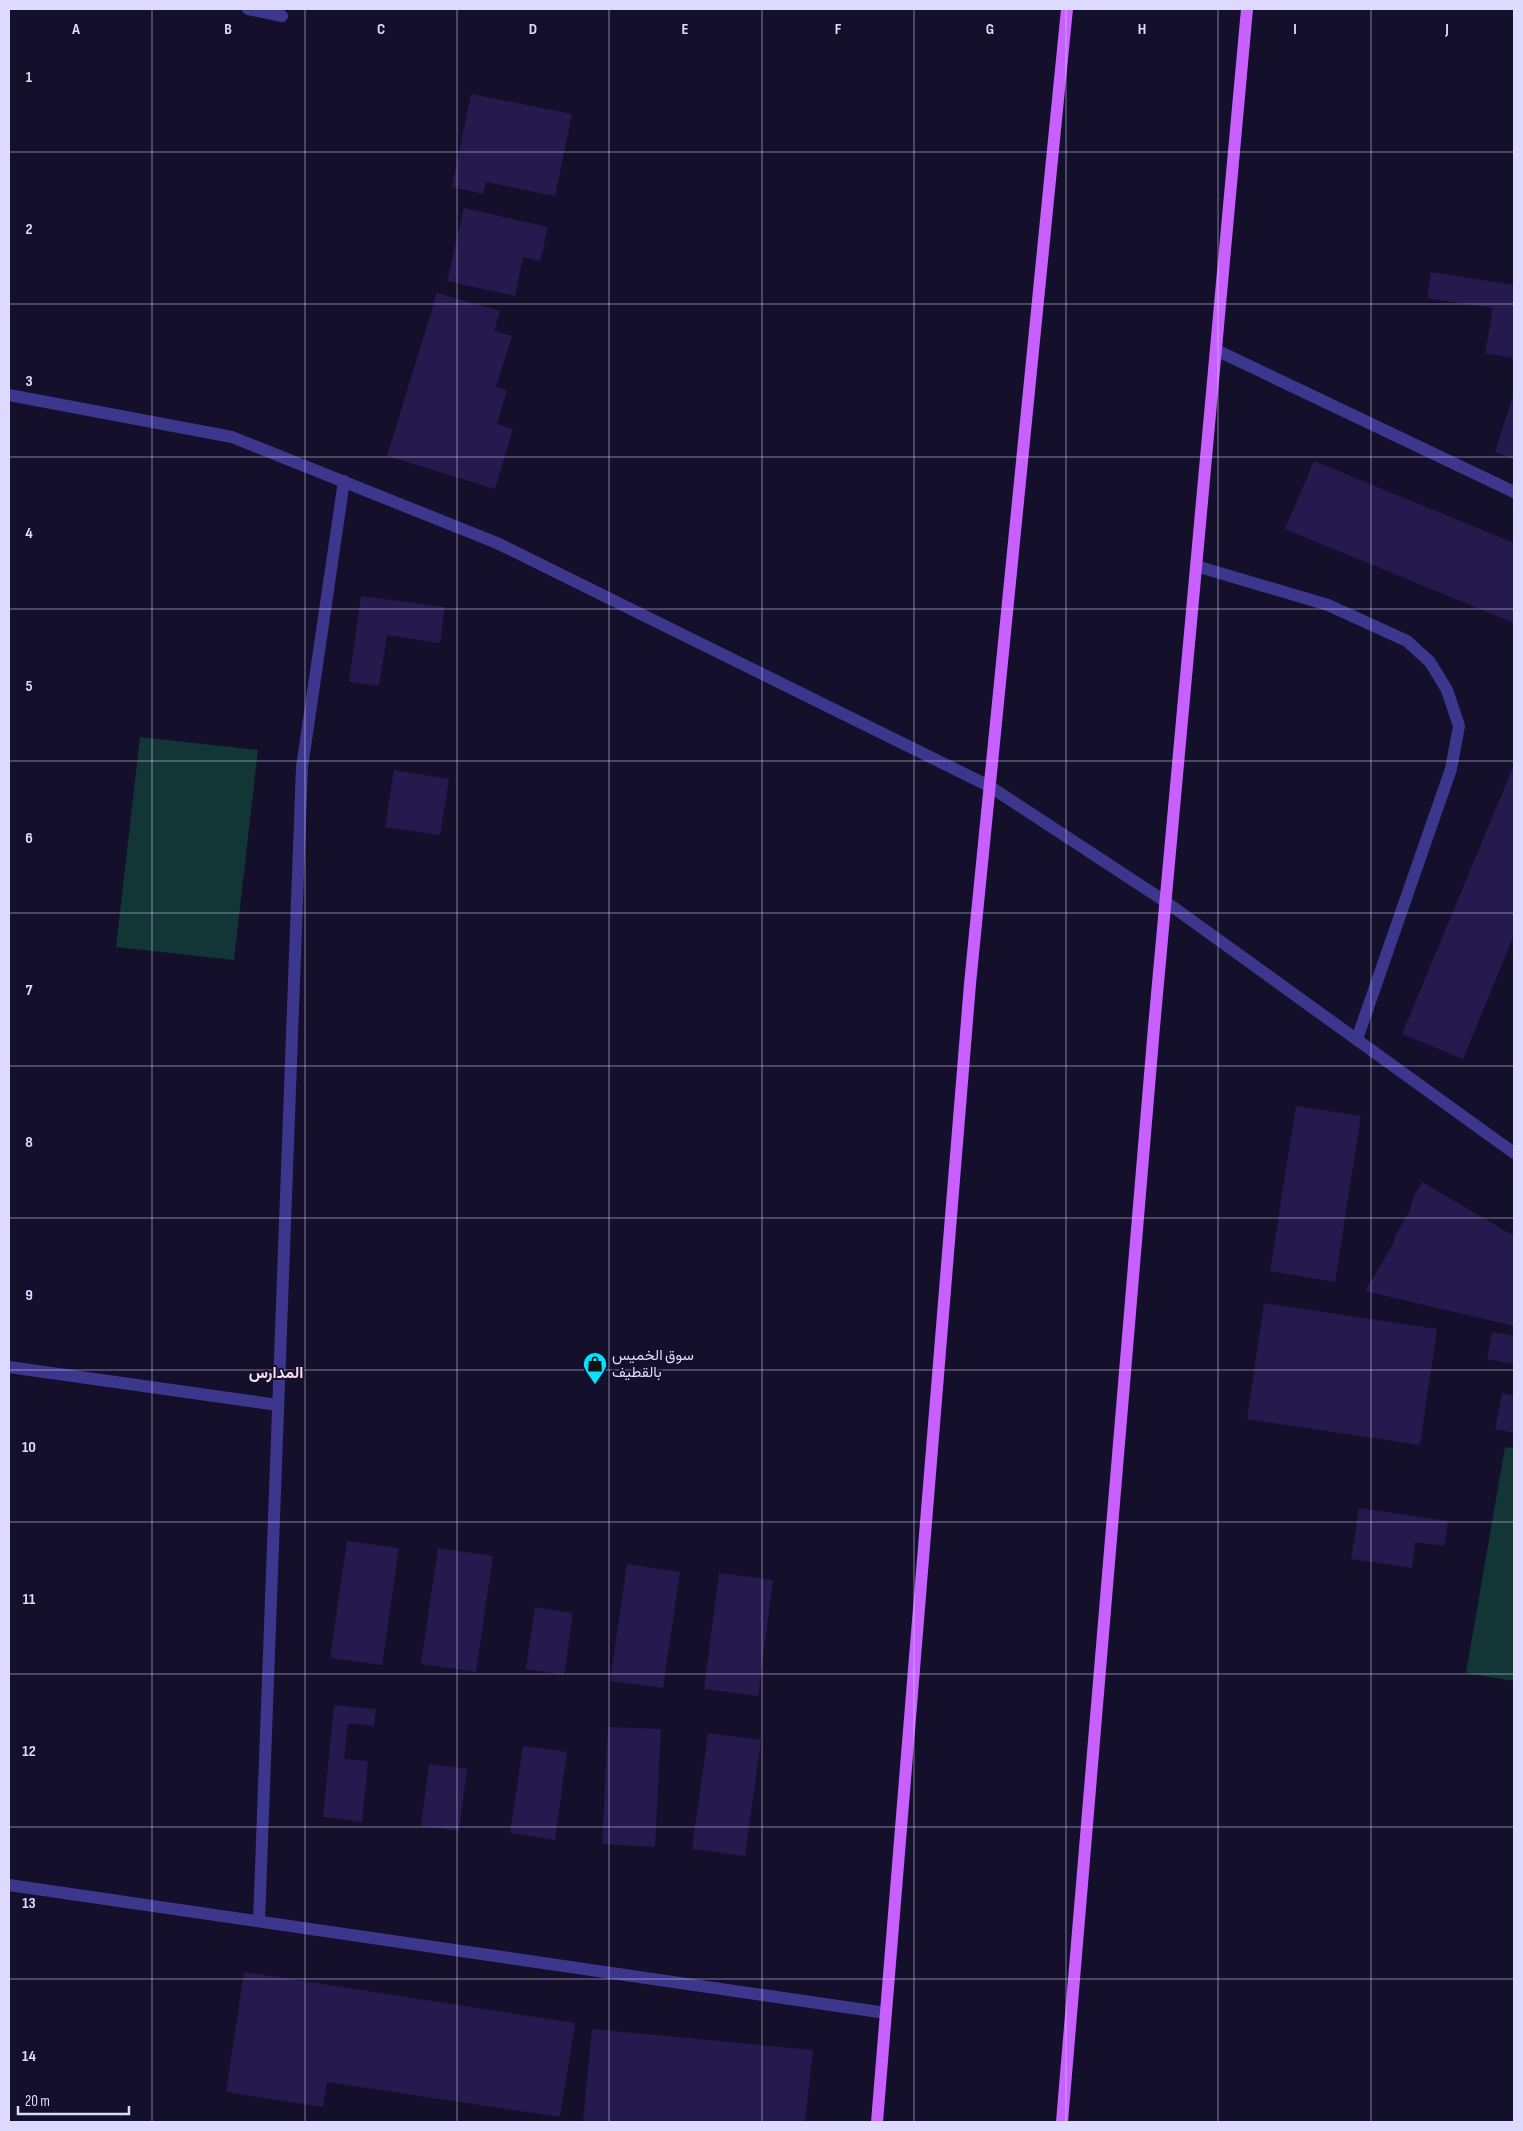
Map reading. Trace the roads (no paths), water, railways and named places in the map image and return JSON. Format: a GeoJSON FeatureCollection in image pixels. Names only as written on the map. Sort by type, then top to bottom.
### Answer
{"type":"FeatureCollection","features":[{"type":"Feature","properties":{"kind":"main road"},"geometry":{"type":"LineString","coordinates":[[877,2122],[970,984],[1067,9]]}},
{"type":"Feature","properties":{"kind":"main road"},"geometry":{"type":"LineString","coordinates":[[1062,2122],[1166,902],[1246,9]]}},
{"type":"Feature","properties":{"kind":"street"},"geometry":{"type":"LineString","coordinates":[[248,9],[282,16]]}},
{"type":"Feature","properties":{"kind":"street"},"geometry":{"type":"LineString","coordinates":[[1216,350],[1514,492]]}},
{"type":"Feature","properties":{"kind":"street"},"geometry":{"type":"LineString","coordinates":[[9,395],[232,437],[344,481],[496,543],[990,786],[1166,902],[1514,1153]]}},
{"type":"Feature","properties":{"kind":"street"},"geometry":{"type":"LineString","coordinates":[[258,1921],[302,767],[344,481]]}},
{"type":"Feature","properties":{"kind":"street"},"geometry":{"type":"LineString","coordinates":[[1196,566],[1328,605],[1407,641],[1430,662],[1447,690],[1459,726],[1452,769],[1357,1039]]}},
{"type":"Feature","properties":{"kind":"street"},"geometry":{"type":"LineString","coordinates":[[9,1367],[278,1405]]}},
{"type":"Feature","properties":{"kind":"street"},"geometry":{"type":"LineString","coordinates":[[9,1885],[886,2013]]}},
{"type":"Feature","properties":{"kind":"place","name":"سوق الخميس بالقطيف"},"geometry":{"type":"Point","coordinates":[595,1385]}},
{"type":"Feature","properties":{"kind":"district","name":"المدارس"},"geometry":{"type":"Point","coordinates":[276,1372]}}]}
